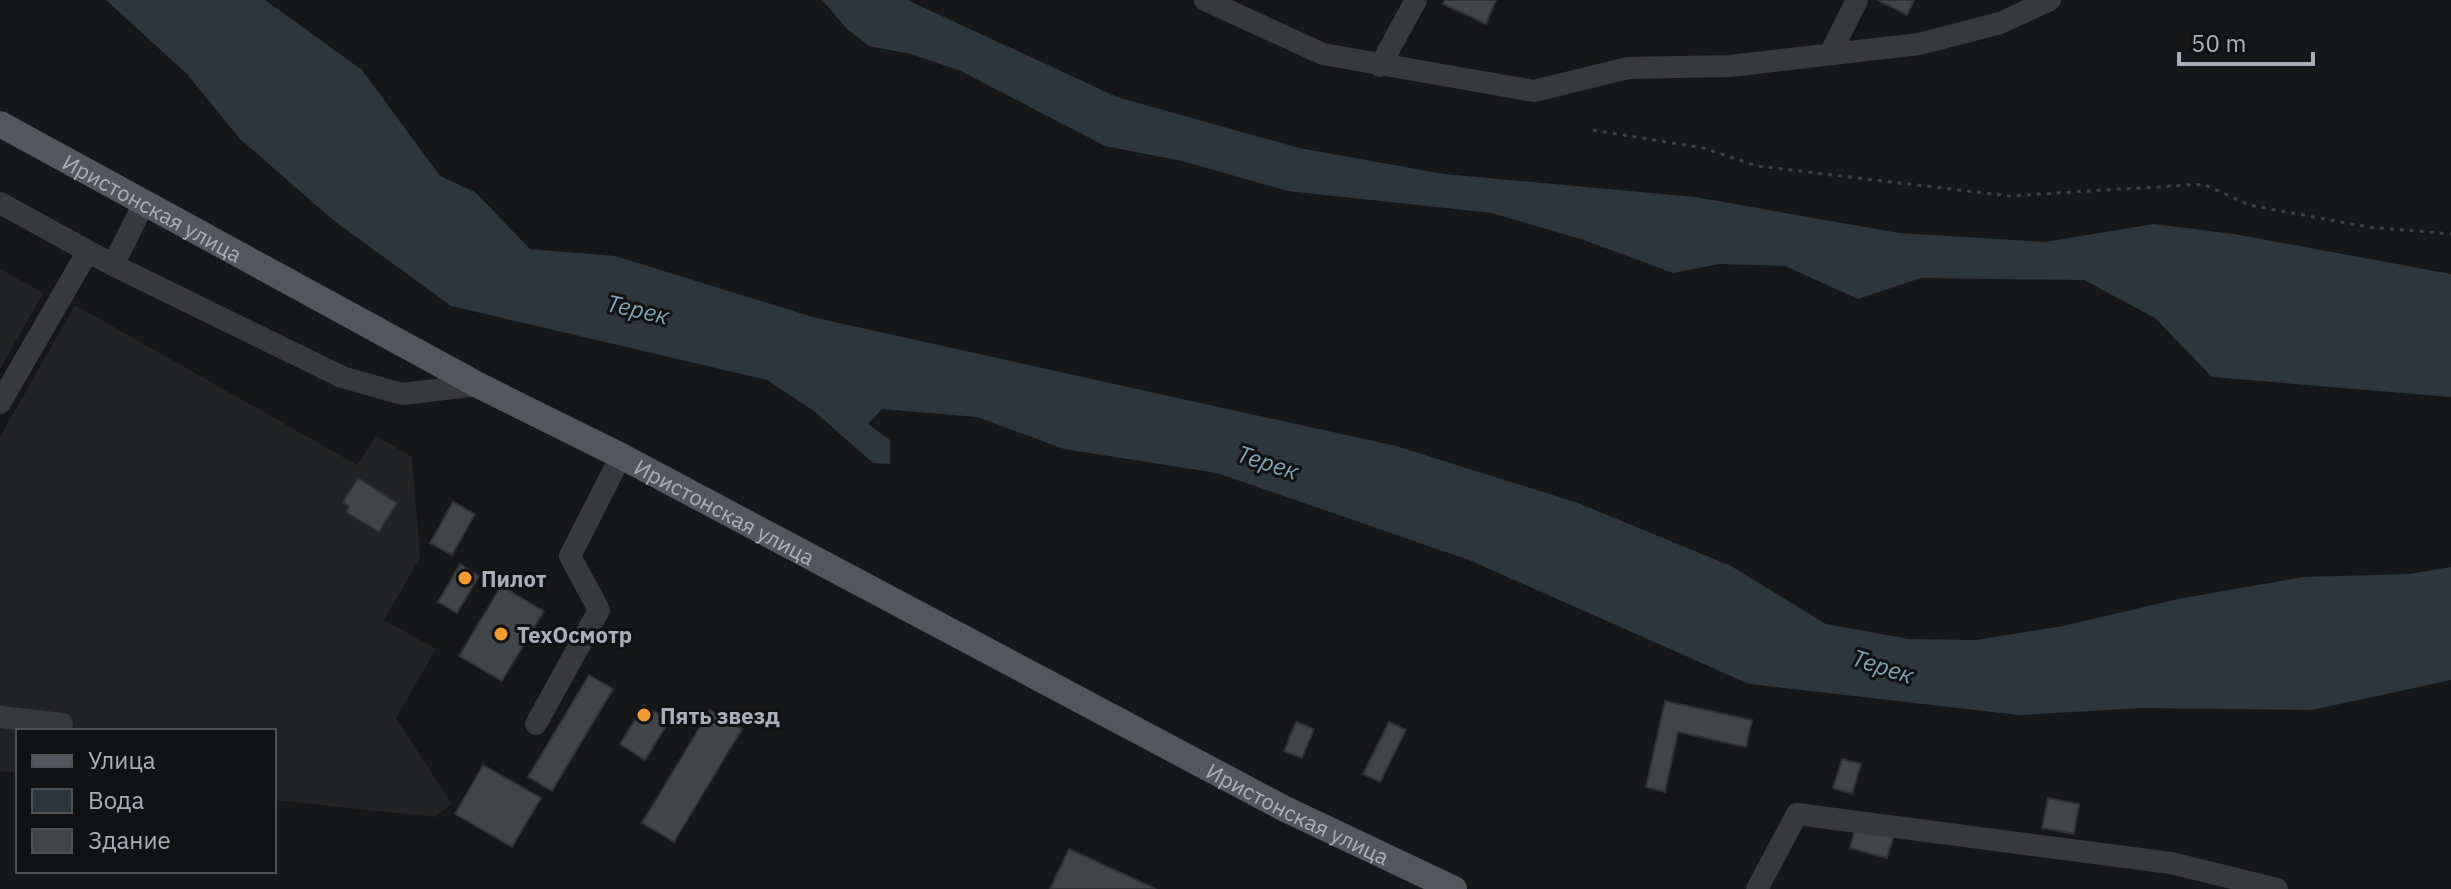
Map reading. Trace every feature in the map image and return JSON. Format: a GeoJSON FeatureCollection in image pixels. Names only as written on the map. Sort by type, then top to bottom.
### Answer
{"type":"FeatureCollection","features":[{"type":"Feature","properties":{"kind":"main road","name":"Иристонская улица"},"geometry":{"type":"LineString","coordinates":[[0,124],[478,385],[621,456],[1283,808],[1454,889]]}},
{"type":"Feature","properties":{"kind":"street"},"geometry":{"type":"LineString","coordinates":[[1205,0],[1323,54],[1534,91],[1628,68],[1730,66],[1919,44],[2000,23],[2050,0]]}},
{"type":"Feature","properties":{"kind":"street"},"geometry":{"type":"LineString","coordinates":[[1380,66],[1416,0]]}},
{"type":"Feature","properties":{"kind":"street"},"geometry":{"type":"LineString","coordinates":[[1830,54],[1857,0]]}},
{"type":"Feature","properties":{"kind":"street"},"geometry":{"type":"LineString","coordinates":[[0,203],[113,265],[342,377],[402,394],[478,385]]}},
{"type":"Feature","properties":{"kind":"street"},"geometry":{"type":"LineString","coordinates":[[113,265],[144,203]]}},
{"type":"Feature","properties":{"kind":"street"},"geometry":{"type":"LineString","coordinates":[[0,403],[88,251]]}},
{"type":"Feature","properties":{"kind":"street"},"geometry":{"type":"LineString","coordinates":[[536,724],[599,610],[570,556],[621,456]]}},
{"type":"Feature","properties":{"kind":"street"},"geometry":{"type":"LineString","coordinates":[[0,717],[62,724]]}},
{"type":"Feature","properties":{"kind":"street"},"geometry":{"type":"LineString","coordinates":[[1757,889],[1797,814],[2171,863],[2277,889]]}},
{"type":"Feature","properties":{"kind":"path"},"geometry":{"type":"LineString","coordinates":[[1593,130],[1703,148],[1757,166],[2010,196],[2203,184],[2249,205],[2368,227],[2451,234]]}},
{"type":"Feature","properties":{"kind":"shaded area"},"geometry":{"type":"Polygon","coordinates":[[[0,269],[43,293],[0,369],[0,269]]]}},
{"type":"Feature","properties":{"kind":"shaded area"},"geometry":{"type":"Polygon","coordinates":[[[75,305],[357,465],[376,436],[412,457],[420,558],[384,620],[436,649],[396,718],[452,804],[435,817],[276,800],[276,729],[16,729],[16,773],[0,771],[0,437],[75,305]]]}},
{"type":"Feature","properties":{"kind":"water","name":"Терек"},"geometry":{"type":"Polygon","coordinates":[[[106,0],[265,0],[362,70],[440,176],[475,192],[530,249],[615,256],[816,318],[1396,446],[1578,503],[1731,566],[1826,624],[1909,639],[1976,640],[2063,626],[2178,599],[2303,577],[2409,574],[2451,567],[2451,680],[2312,710],[2143,708],[2019,715],[1749,684],[1469,560],[1217,473],[1064,449],[977,417],[882,409],[868,424],[890,440],[890,464],[873,463],[814,411],[767,380],[451,306],[333,220],[239,138],[187,74],[106,0]]]}},
{"type":"Feature","properties":{"kind":"water"},"geometry":{"type":"Polygon","coordinates":[[[822,0],[907,0],[1117,97],[1299,148],[1444,174],[1695,197],[1899,233],[2045,242],[2154,224],[2234,234],[2451,274],[2451,397],[2212,377],[2155,318],[2084,280],[1921,278],[1858,299],[1785,266],[1720,264],[1673,273],[1584,240],[1492,213],[1288,191],[1182,161],[1105,146],[961,71],[911,54],[869,46],[847,29],[822,0]]]}},
{"type":"Feature","properties":{"kind":"building"},"geometry":{"type":"Polygon","coordinates":[[[1445,0],[1496,0],[1486,24],[1443,4],[1445,0]]]}},
{"type":"Feature","properties":{"kind":"building"},"geometry":{"type":"Polygon","coordinates":[[[1877,0],[1914,0],[1907,15],[1877,0]]]}},
{"type":"Feature","properties":{"kind":"building"},"geometry":{"type":"Polygon","coordinates":[[[358,478],[397,503],[379,532],[346,512],[349,507],[343,502],[358,478]]]}},
{"type":"Feature","properties":{"kind":"building"},"geometry":{"type":"Polygon","coordinates":[[[453,502],[475,514],[452,555],[430,543],[453,502]]]}},
{"type":"Feature","properties":{"kind":"building"},"geometry":{"type":"Polygon","coordinates":[[[460,564],[479,576],[457,613],[438,602],[460,564]]]}},
{"type":"Feature","properties":{"kind":"building","name":"ТехОсмотр"},"geometry":{"type":"Polygon","coordinates":[[[501,586],[544,611],[502,681],[459,656],[501,586]]]}},
{"type":"Feature","properties":{"kind":"building"},"geometry":{"type":"Polygon","coordinates":[[[589,675],[613,689],[552,791],[528,777],[589,675]]]}},
{"type":"Feature","properties":{"kind":"building"},"geometry":{"type":"Polygon","coordinates":[[[1665,701],[1752,720],[1746,747],[1678,732],[1665,792],[1646,787],[1665,701]]]}},
{"type":"Feature","properties":{"kind":"building"},"geometry":{"type":"Polygon","coordinates":[[[644,705],[669,721],[645,760],[620,744],[644,705]]]}},
{"type":"Feature","properties":{"kind":"building"},"geometry":{"type":"Polygon","coordinates":[[[710,710],[742,729],[674,842],[642,823],[710,710]]]}},
{"type":"Feature","properties":{"kind":"building"},"geometry":{"type":"Polygon","coordinates":[[[1296,722],[1314,729],[1302,758],[1284,751],[1296,722]]]}},
{"type":"Feature","properties":{"kind":"building"},"geometry":{"type":"Polygon","coordinates":[[[1389,722],[1406,730],[1380,782],[1363,774],[1389,722]]]}},
{"type":"Feature","properties":{"kind":"building"},"geometry":{"type":"Polygon","coordinates":[[[1842,759],[1861,764],[1852,794],[1833,788],[1842,759]]]}},
{"type":"Feature","properties":{"kind":"building"},"geometry":{"type":"Polygon","coordinates":[[[483,765],[541,798],[512,847],[455,814],[483,765]]]}},
{"type":"Feature","properties":{"kind":"building"},"geometry":{"type":"Polygon","coordinates":[[[2048,798],[2079,804],[2074,834],[2042,828],[2048,798]]]}},
{"type":"Feature","properties":{"kind":"building"},"geometry":{"type":"Polygon","coordinates":[[[1856,825],[1894,835],[1887,858],[1850,848],[1856,825]]]}},
{"type":"Feature","properties":{"kind":"building"},"geometry":{"type":"Polygon","coordinates":[[[1069,849],[1156,889],[1050,889],[1069,849]]]}},
{"type":"Feature","properties":{"kind":"place","name":"Пилот"},"geometry":{"type":"Point","coordinates":[465,578]}},
{"type":"Feature","properties":{"kind":"place","name":"ТехОсмотр"},"geometry":{"type":"Point","coordinates":[501,634]}},
{"type":"Feature","properties":{"kind":"place","name":"Пять звезд"},"geometry":{"type":"Point","coordinates":[644,715]}}]}
